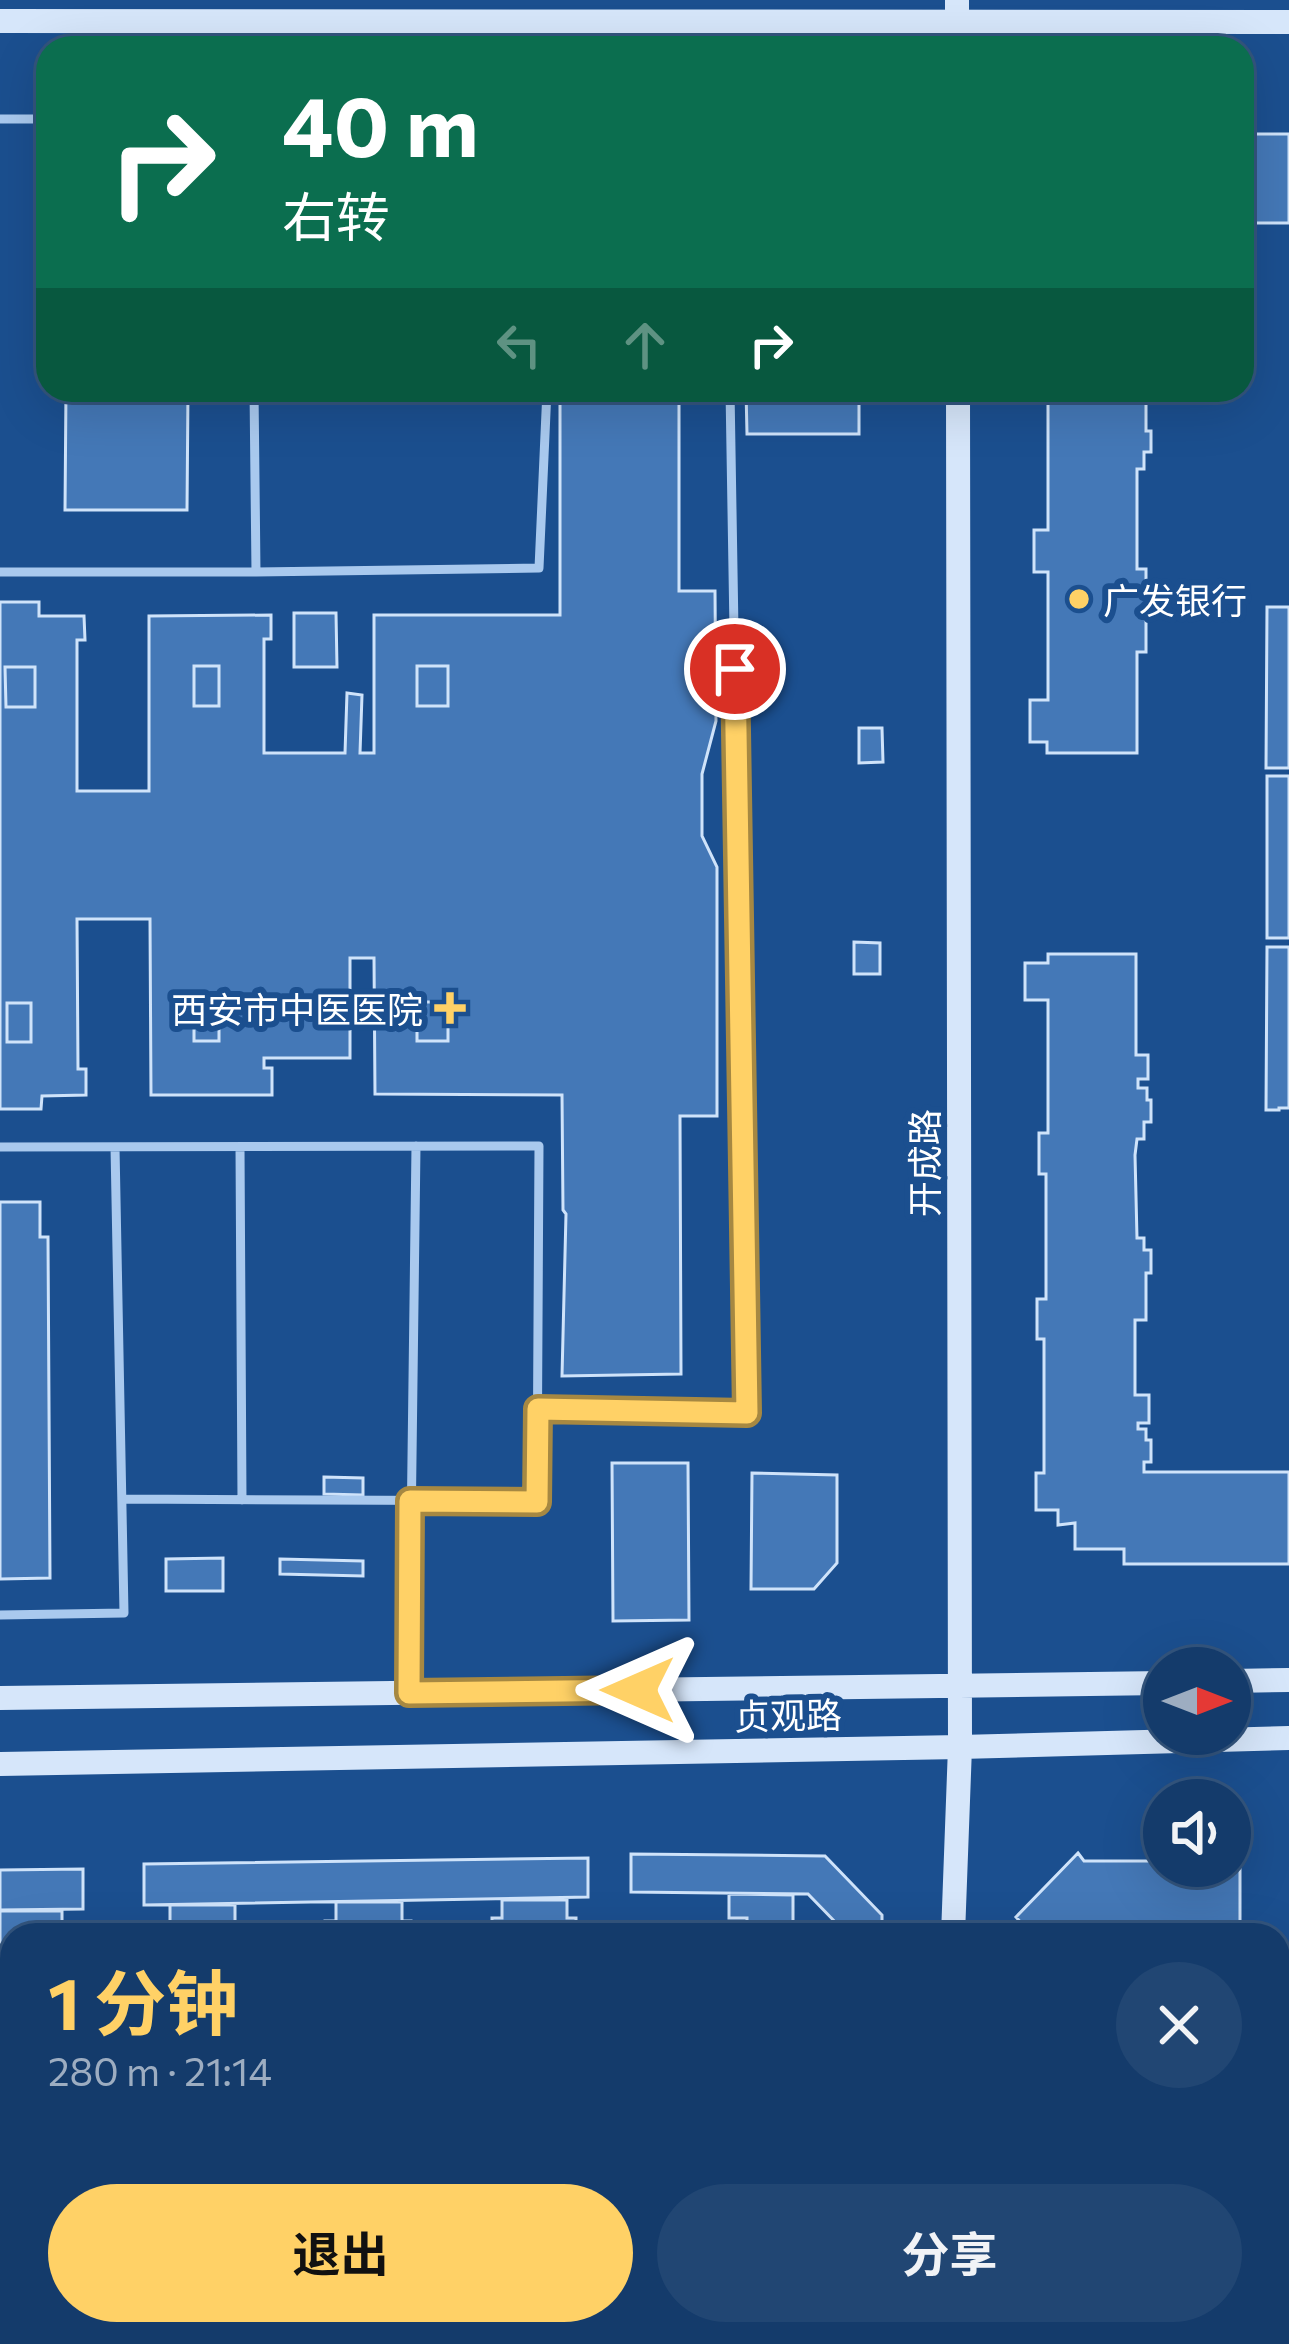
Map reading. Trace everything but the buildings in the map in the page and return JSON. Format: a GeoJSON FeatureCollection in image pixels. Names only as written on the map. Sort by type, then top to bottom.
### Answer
{"type":"FeatureCollection","features":[{"type":"Feature","properties":{"kind":"street"},"geometry":{"type":"LineString","coordinates":[[0,21],[1289,22]]}},
{"type":"Feature","properties":{"kind":"street","name":"开成路"},"geometry":{"type":"LineString","coordinates":[[953,1923],[960,1747],[958,402]]}},
{"type":"Feature","properties":{"kind":"street"},"geometry":{"type":"LineString","coordinates":[[1251,1681],[1289,1680]]}},
{"type":"Feature","properties":{"kind":"street","name":"贞观路"},"geometry":{"type":"LineString","coordinates":[[0,1698],[1143,1684]]}},
{"type":"Feature","properties":{"kind":"street","name":"贞观路"},"geometry":{"type":"LineString","coordinates":[[0,1764],[1289,1738]]}},
{"type":"Feature","properties":{"kind":"lane"},"geometry":{"type":"LineString","coordinates":[[0,119],[36,119]]}},
{"type":"Feature","properties":{"kind":"lane"},"geometry":{"type":"LineString","coordinates":[[254,402],[256,572]]}},
{"type":"Feature","properties":{"kind":"lane"},"geometry":{"type":"LineString","coordinates":[[0,572],[539,568],[546,402]]}},
{"type":"Feature","properties":{"kind":"lane"},"geometry":{"type":"LineString","coordinates":[[538,1409],[747,1413],[730,402]]}},
{"type":"Feature","properties":{"kind":"lane"},"geometry":{"type":"LineString","coordinates":[[409,1693],[416,1146]]}},
{"type":"Feature","properties":{"kind":"lane"},"geometry":{"type":"LineString","coordinates":[[0,1147],[539,1146],[537,1502],[122,1499]]}},
{"type":"Feature","properties":{"kind":"lane"},"geometry":{"type":"LineString","coordinates":[[0,1616],[124,1613],[115,1147]]}},
{"type":"Feature","properties":{"kind":"lane"},"geometry":{"type":"LineString","coordinates":[[240,1147],[242,1500]]}},
{"type":"Feature","properties":{"kind":"place","name":"广发银行"},"geometry":{"type":"Point","coordinates":[1079,599]}},
{"type":"Feature","properties":{"kind":"place","name":"西安市中医医院"},"geometry":{"type":"Point","coordinates":[450,1008]}},
{"type":"Feature","properties":{"kind":"route"},"geometry":{"type":"LineString","coordinates":[[638,1690],[409,1693],[410,1501],[537,1502],[538,1409],[747,1413],[735,669]]}}]}
